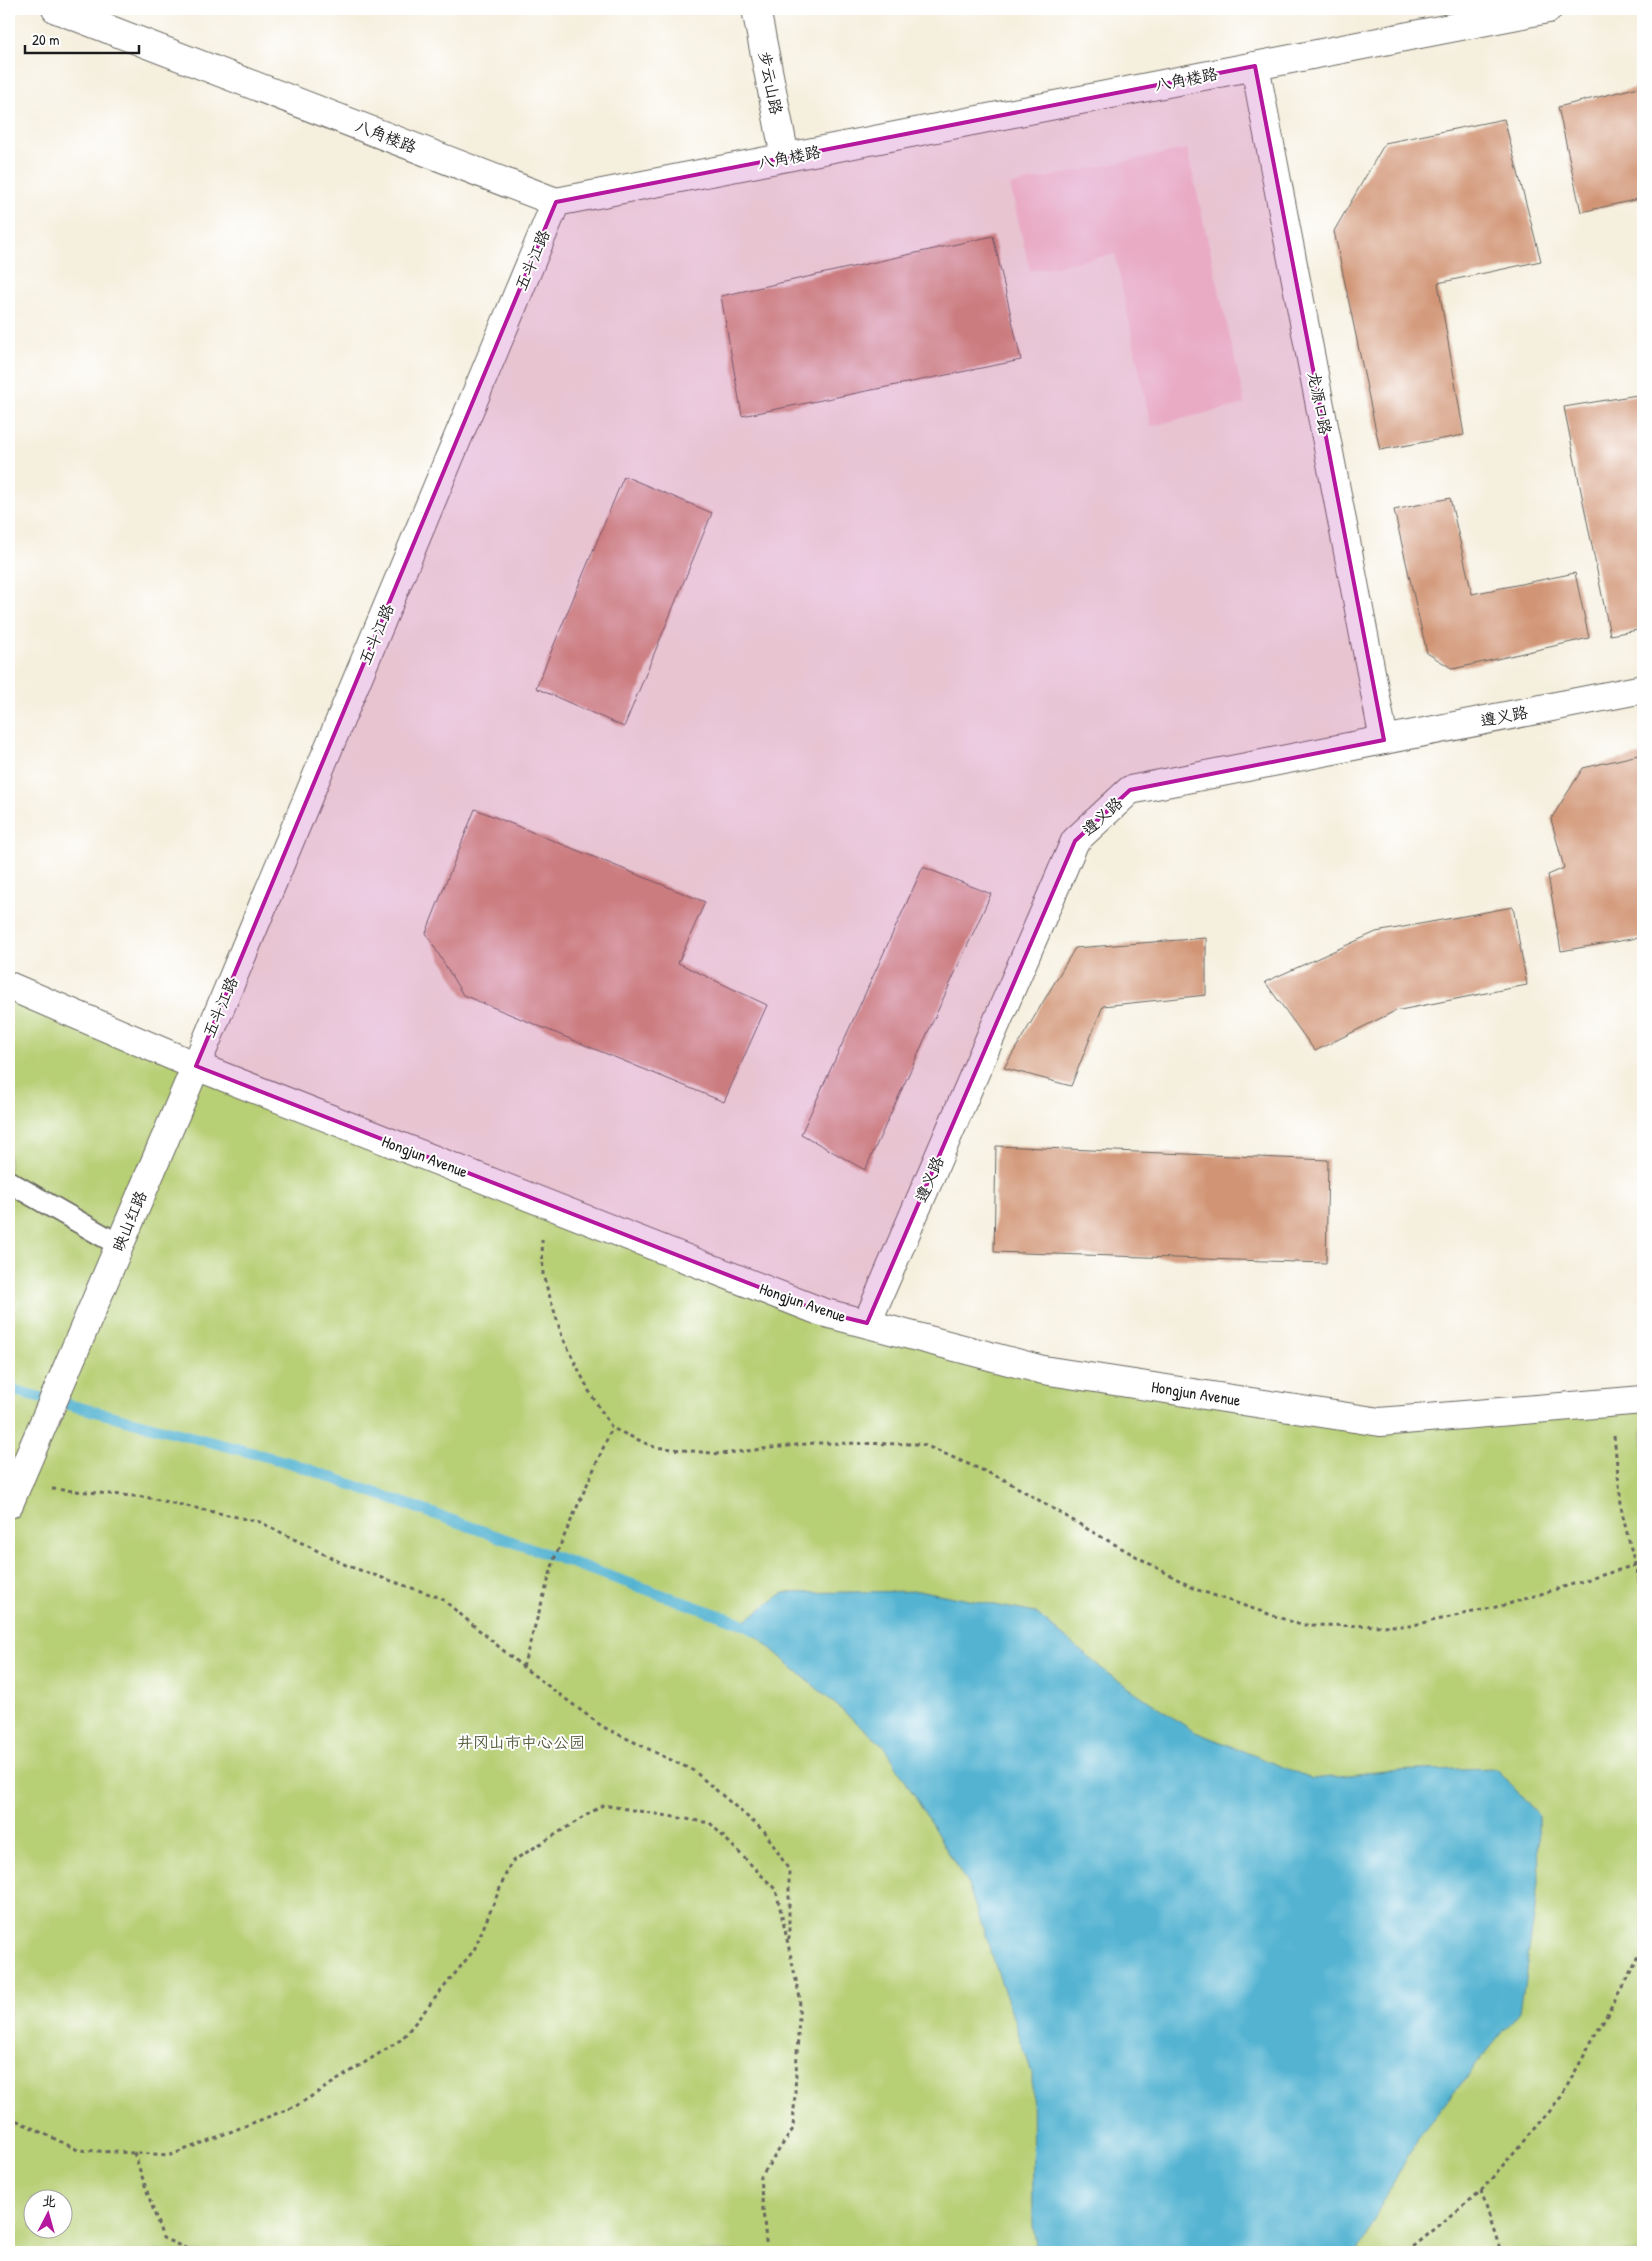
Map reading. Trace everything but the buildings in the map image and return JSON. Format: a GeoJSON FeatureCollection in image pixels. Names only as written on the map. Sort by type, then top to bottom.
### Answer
{"type":"FeatureCollection","features":[{"type":"Feature","properties":{"kind":"street","name":"八角楼路"},"geometry":{"type":"LineString","coordinates":[[56,9],[556,202],[1548,9]]}},
{"type":"Feature","properties":{"kind":"street","name":"步云山路"},"geometry":{"type":"LineString","coordinates":[[756,9],[785,157]]}},
{"type":"Feature","properties":{"kind":"street","name":"龙源口路"},"geometry":{"type":"LineString","coordinates":[[1256,66],[1384,740]]}},
{"type":"Feature","properties":{"kind":"street","name":"五斗江路"},"geometry":{"type":"LineString","coordinates":[[196,1066],[556,202]]}},
{"type":"Feature","properties":{"kind":"street","name":"遵义路"},"geometry":{"type":"LineString","coordinates":[[867,1323],[1074,842],[1130,790],[1643,689]]}},
{"type":"Feature","properties":{"kind":"street","name":"Hongjun Avenue"},"geometry":{"type":"LineString","coordinates":[[9,986],[196,1066],[822,1312],[1043,1370],[1380,1422],[1643,1400]]}},
{"type":"Feature","properties":{"kind":"street","name":"映山红路"},"geometry":{"type":"LineString","coordinates":[[13,1495],[196,1066]]}},
{"type":"Feature","properties":{"kind":"lane"},"geometry":{"type":"LineString","coordinates":[[9,1182],[119,1245]]}},
{"type":"Feature","properties":{"kind":"path"},"geometry":{"type":"LineString","coordinates":[[540,1201],[543,1275],[562,1336],[589,1391],[612,1428],[654,1447],[720,1454],[814,1443],[922,1444],[1005,1480],[1089,1530],[1195,1589],[1301,1625],[1409,1626],[1505,1605],[1635,1565]]}},
{"type":"Feature","properties":{"kind":"path"},"geometry":{"type":"LineString","coordinates":[[1611,1403],[1622,1513],[1643,1590]]}},
{"type":"Feature","properties":{"kind":"path"},"geometry":{"type":"LineString","coordinates":[[523,1667],[555,1557],[612,1428]]}},
{"type":"Feature","properties":{"kind":"path"},"geometry":{"type":"LineString","coordinates":[[13,1495],[145,1497],[260,1522],[348,1566],[440,1598],[523,1667],[603,1727],[694,1770],[765,1832],[789,1870],[789,1947]]}},
{"type":"Feature","properties":{"kind":"path"},"geometry":{"type":"LineString","coordinates":[[9,2117],[78,2150],[170,2155],[296,2106],[402,2039],[474,1950],[511,1862],[603,1805],[710,1823],[776,1890],[800,1998],[793,2128],[760,2178],[767,2252]]}},
{"type":"Feature","properties":{"kind":"path"},"geometry":{"type":"LineString","coordinates":[[1407,2252],[1481,2191],[1561,2097],[1643,1949]]}},
{"type":"Feature","properties":{"kind":"path"},"geometry":{"type":"LineString","coordinates":[[134,2153],[163,2238],[194,2252]]}},
{"type":"Feature","properties":{"kind":"path"},"geometry":{"type":"LineString","coordinates":[[1481,2191],[1501,2252]]}},
{"type":"Feature","properties":{"kind":"highlighted area"},"geometry":{"type":"Polygon","coordinates":[[[1255,66],[1384,740],[1130,790],[1075,841],[867,1323],[822,1312],[196,1066],[556,202],[1255,66]]]}},
{"type":"Feature","properties":{"kind":"shaded area"},"geometry":{"type":"Polygon","coordinates":[[[1187,149],[1245,404],[1151,426],[1115,254],[1030,271],[1010,185],[1187,149]]]}},
{"type":"Feature","properties":{"kind":"green space","name":"井冈山市中心公园"},"geometry":{"type":"Polygon","coordinates":[[[9,986],[822,1311],[1043,1370],[1380,1422],[1643,1400],[1643,2252],[9,2252],[9,986]]]}},
{"type":"Feature","properties":{"kind":"water"},"geometry":{"type":"Polygon","coordinates":[[[923,1591],[1036,1613],[1107,1673],[1193,1731],[1313,1779],[1385,1771],[1497,1768],[1538,1816],[1539,1884],[1520,2011],[1418,2137],[1357,2252],[1037,2252],[1033,2225],[1032,2073],[968,1885],[885,1747],[741,1623],[783,1593],[923,1591]]]}},
{"type":"Feature","properties":{"kind":"waterway"},"geometry":{"type":"LineString","coordinates":[[9,1389],[291,1463],[741,1623],[753,1630]]}}]}
